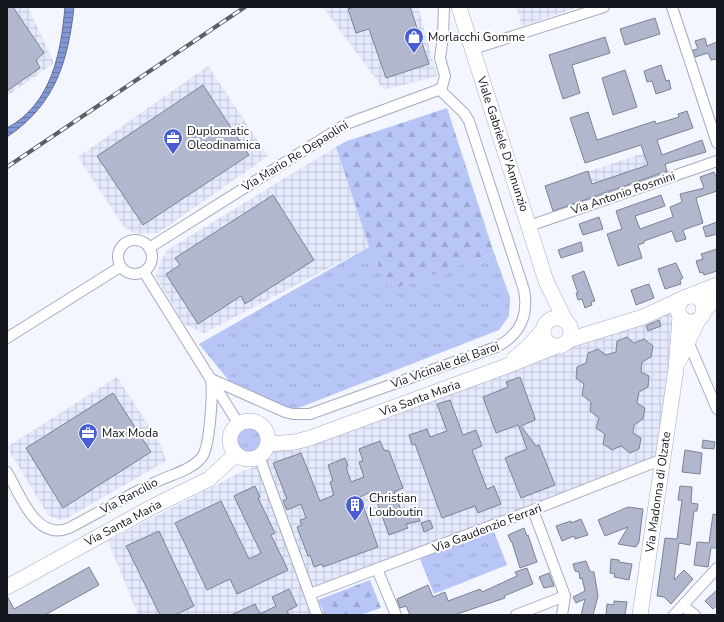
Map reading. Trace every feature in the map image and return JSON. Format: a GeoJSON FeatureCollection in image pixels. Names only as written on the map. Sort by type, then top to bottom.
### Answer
{"type":"FeatureCollection","features":[{"type":"Feature","properties":{"kind":"street"},"geometry":{"type":"LineString","coordinates":[[439,89],[445,76],[440,58],[443,36],[444,7]]}},
{"type":"Feature","properties":{"kind":"street","name":"Viale Gabriele D'Annunzio"},"geometry":{"type":"LineString","coordinates":[[459,7],[546,281],[568,329]]}},
{"type":"Feature","properties":{"kind":"street"},"geometry":{"type":"LineString","coordinates":[[473,49],[604,7]]}},
{"type":"Feature","properties":{"kind":"street"},"geometry":{"type":"LineString","coordinates":[[672,7],[717,143]]}},
{"type":"Feature","properties":{"kind":"street","name":"Via Mario Re Depaolini"},"geometry":{"type":"LineString","coordinates":[[149,248],[346,124],[433,93],[439,89]]}},
{"type":"Feature","properties":{"kind":"street","name":"Via Vicinale del Baroi"},"geometry":{"type":"LineString","coordinates":[[211,379],[285,412],[302,415],[310,414],[496,347],[507,341],[517,332],[524,316],[526,303],[524,290],[469,121],[464,113],[439,89]]}},
{"type":"Feature","properties":{"kind":"street","name":"Via Antonio Rosmini"},"geometry":{"type":"LineString","coordinates":[[529,226],[717,161]]}},
{"type":"Feature","properties":{"kind":"street"},"geometry":{"type":"LineString","coordinates":[[138,241],[149,248],[151,261],[144,272],[131,274],[120,267],[118,254],[126,243],[138,241]]}},
{"type":"Feature","properties":{"kind":"street"},"geometry":{"type":"LineString","coordinates":[[7,338],[120,267]]}},
{"type":"Feature","properties":{"kind":"street"},"geometry":{"type":"LineString","coordinates":[[144,272],[238,424]]}},
{"type":"Feature","properties":{"kind":"street","name":"Viale Gabriele D'Annunzio"},"geometry":{"type":"LineString","coordinates":[[544,326],[546,281]]}},
{"type":"Feature","properties":{"kind":"street"},"geometry":{"type":"LineString","coordinates":[[554,347],[545,340],[544,326],[554,318],[568,329],[600,331],[643,317],[686,297],[717,286]]}},
{"type":"Feature","properties":{"kind":"street"},"geometry":{"type":"LineString","coordinates":[[701,316],[702,302],[698,298],[686,297],[678,305],[681,326],[717,409]]}},
{"type":"Feature","properties":{"kind":"street"},"geometry":{"type":"LineString","coordinates":[[643,317],[681,326],[701,316],[717,298]]}},
{"type":"Feature","properties":{"kind":"street","name":"Via Santa Maria"},"geometry":{"type":"LineString","coordinates":[[504,367],[530,345],[544,326]]}},
{"type":"Feature","properties":{"kind":"street","name":"Via Madonna di Olzate"},"geometry":{"type":"LineString","coordinates":[[640,615],[681,326]]}},
{"type":"Feature","properties":{"kind":"street","name":"Via Santa Maria"},"geometry":{"type":"LineString","coordinates":[[7,587],[154,506],[209,479],[236,454],[245,459],[263,450],[310,438],[504,367],[565,344],[568,329]]}},
{"type":"Feature","properties":{"kind":"street","name":"Via Rancilio"},"geometry":{"type":"LineString","coordinates":[[7,472],[34,519],[41,526],[55,532],[69,528],[156,482],[192,466],[202,457],[207,445],[213,390],[211,379]]}},
{"type":"Feature","properties":{"kind":"street"},"geometry":{"type":"LineString","coordinates":[[236,454],[230,446],[230,436],[238,424],[248,420],[258,423],[267,434],[263,450],[317,615]]}},
{"type":"Feature","properties":{"kind":"street","name":"Via Gaudenzio Ferrari"},"geometry":{"type":"LineString","coordinates":[[310,594],[663,459]]}},
{"type":"Feature","properties":{"kind":"street"},"geometry":{"type":"LineString","coordinates":[[533,510],[564,596],[562,615]]}},
{"type":"Feature","properties":{"kind":"street"},"geometry":{"type":"LineString","coordinates":[[674,615],[717,568]]}},
{"type":"Feature","properties":{"kind":"street"},"geometry":{"type":"LineString","coordinates":[[378,569],[396,615]]}},
{"type":"Feature","properties":{"kind":"street"},"geometry":{"type":"LineString","coordinates":[[516,615],[564,596]]}},
{"type":"Feature","properties":{"kind":"street"},"geometry":{"type":"LineString","coordinates":[[683,606],[694,615]]}},
{"type":"Feature","properties":{"kind":"shaded area"},"geometry":{"type":"Polygon","coordinates":[[[7,7],[28,7],[54,63],[7,96],[7,7]]]}},
{"type":"Feature","properties":{"kind":"shaded area"},"geometry":{"type":"Polygon","coordinates":[[[65,7],[74,7],[68,46],[56,81],[48,96],[37,111],[7,137],[7,128],[22,118],[44,91],[57,59],[61,42],[65,7]]]}},
{"type":"Feature","properties":{"kind":"shaded area"},"geometry":{"type":"Polygon","coordinates":[[[323,7],[418,7],[437,76],[384,90],[323,7]]]}},
{"type":"Feature","properties":{"kind":"shaded area"},"geometry":{"type":"Polygon","coordinates":[[[516,7],[579,7],[522,26],[516,7]]]}},
{"type":"Feature","properties":{"kind":"shaded area","name":"Duplomatic Oleodinamica"},"geometry":{"type":"Polygon","coordinates":[[[208,66],[268,156],[158,233],[137,234],[124,227],[78,157],[208,66]]]}},
{"type":"Feature","properties":{"kind":"shaded area"},"geometry":{"type":"Polygon","coordinates":[[[336,147],[369,247],[204,333],[184,324],[156,277],[159,265],[167,250],[336,147]]]}},
{"type":"Feature","properties":{"kind":"shaded area"},"geometry":{"type":"Polygon","coordinates":[[[659,148],[669,177],[554,216],[545,186],[659,148]]]}},
{"type":"Feature","properties":{"kind":"shaded area"},"geometry":{"type":"Polygon","coordinates":[[[677,305],[662,458],[310,593],[261,456],[268,445],[560,347],[677,305]]]}},
{"type":"Feature","properties":{"kind":"shaded area"},"geometry":{"type":"Polygon","coordinates":[[[117,377],[161,445],[166,461],[67,518],[59,520],[48,515],[7,447],[117,377]]]}},
{"type":"Feature","properties":{"kind":"shaded area"},"geometry":{"type":"Polygon","coordinates":[[[259,465],[311,601],[318,600],[325,615],[138,615],[108,541],[243,471],[259,465]]]}},
{"type":"Feature","properties":{"kind":"green space"},"geometry":{"type":"Polygon","coordinates":[[[447,108],[494,253],[390,290],[369,247],[336,147],[347,141],[447,108]]]}},
{"type":"Feature","properties":{"kind":"green space"},"geometry":{"type":"Polygon","coordinates":[[[369,247],[390,289],[494,253],[510,297],[509,316],[499,330],[293,410],[230,382],[199,344],[369,247]]]}},
{"type":"Feature","properties":{"kind":"green space"},"geometry":{"type":"Polygon","coordinates":[[[249,426],[259,430],[263,440],[259,450],[249,454],[239,450],[235,440],[239,430],[249,426]]]}},
{"type":"Feature","properties":{"kind":"green space"},"geometry":{"type":"Polygon","coordinates":[[[493,529],[507,565],[434,594],[420,559],[493,529]]]}},
{"type":"Feature","properties":{"kind":"green space"},"geometry":{"type":"Polygon","coordinates":[[[370,580],[381,608],[360,615],[325,615],[318,600],[370,580]]]}},
{"type":"Feature","properties":{"kind":"building"},"geometry":{"type":"Polygon","coordinates":[[[7,7],[13,7],[44,53],[36,60],[40,68],[7,91],[7,7]]]}},
{"type":"Feature","properties":{"kind":"building"},"geometry":{"type":"Polygon","coordinates":[[[354,7],[410,7],[429,64],[386,78],[369,29],[356,33],[348,9],[354,7]]]}},
{"type":"Feature","properties":{"kind":"building"},"geometry":{"type":"Polygon","coordinates":[[[655,18],[660,34],[625,45],[620,29],[655,18]]]}},
{"type":"Feature","properties":{"kind":"building"},"geometry":{"type":"Polygon","coordinates":[[[605,37],[610,53],[572,65],[580,93],[563,99],[549,55],[605,37]]]}},
{"type":"Feature","properties":{"kind":"building"},"geometry":{"type":"Polygon","coordinates":[[[705,38],[707,46],[717,42],[717,59],[711,60],[708,53],[695,57],[693,50],[698,49],[695,41],[705,38]]]}},
{"type":"Feature","properties":{"kind":"building"},"geometry":{"type":"Polygon","coordinates":[[[661,65],[666,81],[669,80],[671,89],[656,94],[652,81],[647,82],[644,71],[661,65]]]}},
{"type":"Feature","properties":{"kind":"building"},"geometry":{"type":"Polygon","coordinates":[[[625,70],[637,107],[613,115],[602,78],[625,70]]]}},
{"type":"Feature","properties":{"kind":"building","name":"Duplomatic Oleodinamica"},"geometry":{"type":"Polygon","coordinates":[[[203,85],[249,155],[143,225],[97,156],[203,85]]]}},
{"type":"Feature","properties":{"kind":"building"},"geometry":{"type":"Polygon","coordinates":[[[687,111],[693,128],[657,140],[662,155],[702,140],[706,152],[665,164],[667,171],[553,211],[545,186],[588,171],[592,184],[648,165],[641,145],[585,163],[570,118],[588,112],[597,140],[655,121],[656,124],[679,117],[678,114],[687,111]]]}},
{"type":"Feature","properties":{"kind":"building"},"geometry":{"type":"Polygon","coordinates":[[[714,172],[717,179],[717,191],[696,198],[703,223],[683,230],[686,239],[676,242],[672,231],[644,241],[644,243],[638,245],[642,258],[618,266],[607,234],[622,229],[616,211],[661,195],[665,206],[635,216],[640,229],[673,217],[670,207],[682,202],[680,194],[704,188],[700,177],[714,172]]]}},
{"type":"Feature","properties":{"kind":"building"},"geometry":{"type":"Polygon","coordinates":[[[273,195],[314,260],[245,304],[241,296],[198,324],[166,274],[180,265],[175,258],[273,195]]]}},
{"type":"Feature","properties":{"kind":"building"},"geometry":{"type":"Polygon","coordinates":[[[599,217],[603,229],[583,235],[579,224],[599,217]]]}},
{"type":"Feature","properties":{"kind":"building"},"geometry":{"type":"Polygon","coordinates":[[[717,222],[717,234],[706,237],[703,227],[717,222]]]}},
{"type":"Feature","properties":{"kind":"building"},"geometry":{"type":"Polygon","coordinates":[[[581,242],[583,251],[561,258],[558,250],[581,242]]]}},
{"type":"Feature","properties":{"kind":"building"},"geometry":{"type":"Polygon","coordinates":[[[717,249],[717,271],[704,275],[703,272],[700,273],[696,261],[703,259],[701,254],[717,249]]]}},
{"type":"Feature","properties":{"kind":"building"},"geometry":{"type":"Polygon","coordinates":[[[676,263],[683,278],[680,280],[681,284],[665,289],[658,269],[676,263]]]}},
{"type":"Feature","properties":{"kind":"building"},"geometry":{"type":"Polygon","coordinates":[[[584,271],[595,301],[591,302],[592,305],[585,308],[582,299],[578,300],[576,293],[578,293],[572,276],[584,271]]]}},
{"type":"Feature","properties":{"kind":"building"},"geometry":{"type":"Polygon","coordinates":[[[649,284],[654,298],[636,305],[631,290],[649,284]]]}},
{"type":"Feature","properties":{"kind":"building"},"geometry":{"type":"Polygon","coordinates":[[[659,320],[661,326],[648,331],[646,326],[659,320]]]}},
{"type":"Feature","properties":{"kind":"building"},"geometry":{"type":"Polygon","coordinates":[[[627,337],[634,343],[644,339],[653,346],[651,357],[642,362],[641,372],[649,376],[648,387],[639,392],[637,403],[645,408],[643,419],[634,425],[633,433],[641,438],[639,449],[630,453],[621,446],[612,450],[603,444],[605,434],[596,428],[599,418],[590,411],[591,402],[582,395],[584,384],[576,378],[577,367],[586,363],[588,353],[598,349],[606,355],[616,352],[617,341],[627,337]]]}},
{"type":"Feature","properties":{"kind":"building"},"geometry":{"type":"Polygon","coordinates":[[[520,377],[535,418],[535,420],[521,426],[536,446],[539,445],[555,485],[521,498],[505,458],[527,449],[519,427],[518,425],[496,433],[483,397],[508,387],[506,382],[520,377]]]}},
{"type":"Feature","properties":{"kind":"building","name":"Max Moda"},"geometry":{"type":"Polygon","coordinates":[[[113,393],[151,452],[63,508],[26,448],[113,393]]]}},
{"type":"Feature","properties":{"kind":"building"},"geometry":{"type":"Polygon","coordinates":[[[450,400],[463,435],[476,430],[482,446],[472,450],[487,489],[494,486],[501,504],[478,513],[475,506],[442,518],[415,444],[412,445],[409,435],[427,429],[430,437],[447,431],[437,404],[450,400]]]}},
{"type":"Feature","properties":{"kind":"building"},"geometry":{"type":"Polygon","coordinates":[[[703,440],[715,442],[714,449],[702,448],[703,440]]]}},
{"type":"Feature","properties":{"kind":"building"},"geometry":{"type":"Polygon","coordinates":[[[380,441],[384,450],[389,451],[403,488],[394,492],[402,513],[415,508],[420,521],[406,524],[408,528],[389,535],[373,491],[360,497],[378,547],[323,567],[322,564],[314,567],[310,555],[308,556],[297,527],[302,525],[300,520],[306,518],[301,504],[287,510],[283,501],[287,499],[273,463],[301,453],[320,501],[334,495],[330,482],[333,481],[328,465],[345,458],[348,466],[346,467],[351,482],[364,477],[359,462],[363,461],[359,449],[380,441]]]}},
{"type":"Feature","properties":{"kind":"building"},"geometry":{"type":"Polygon","coordinates":[[[685,450],[702,453],[700,474],[682,472],[685,450]]]}},
{"type":"Feature","properties":{"kind":"building"},"geometry":{"type":"Polygon","coordinates":[[[255,486],[260,497],[258,498],[275,533],[271,535],[288,570],[237,594],[230,579],[207,590],[175,523],[221,501],[249,559],[261,553],[234,496],[255,486]]]}},
{"type":"Feature","properties":{"kind":"building"},"geometry":{"type":"Polygon","coordinates":[[[680,486],[692,487],[691,503],[698,504],[697,511],[694,511],[690,545],[679,543],[674,580],[684,570],[693,579],[671,604],[664,597],[657,596],[665,538],[677,539],[682,500],[678,500],[680,486]]]}},
{"type":"Feature","properties":{"kind":"building"},"geometry":{"type":"Polygon","coordinates":[[[628,507],[643,509],[639,542],[636,547],[618,544],[628,527],[605,536],[598,520],[628,507]]]}},
{"type":"Feature","properties":{"kind":"building"},"geometry":{"type":"Polygon","coordinates":[[[713,514],[717,515],[717,548],[711,548],[708,567],[694,565],[697,542],[709,543],[713,514]]]}},
{"type":"Feature","properties":{"kind":"building"},"geometry":{"type":"Polygon","coordinates":[[[581,519],[588,535],[575,539],[574,536],[562,541],[556,526],[581,519]]]}},
{"type":"Feature","properties":{"kind":"building"},"geometry":{"type":"Polygon","coordinates":[[[430,520],[433,528],[424,532],[421,523],[430,520]]]}},
{"type":"Feature","properties":{"kind":"building"},"geometry":{"type":"Polygon","coordinates":[[[524,528],[527,536],[528,535],[537,562],[520,568],[512,542],[508,535],[524,528]]]}},
{"type":"Feature","properties":{"kind":"building"},"geometry":{"type":"Polygon","coordinates":[[[159,531],[194,606],[175,615],[160,615],[126,546],[159,531]]]}},
{"type":"Feature","properties":{"kind":"building"},"geometry":{"type":"Polygon","coordinates":[[[611,559],[632,564],[629,580],[614,577],[615,574],[610,573],[611,559]]]}},
{"type":"Feature","properties":{"kind":"building"},"geometry":{"type":"Polygon","coordinates":[[[586,561],[591,572],[594,572],[598,596],[593,615],[581,615],[585,599],[576,603],[573,597],[585,591],[582,578],[580,579],[579,572],[575,571],[573,564],[586,561]]]}},
{"type":"Feature","properties":{"kind":"building"},"geometry":{"type":"Polygon","coordinates":[[[89,567],[99,585],[45,615],[7,615],[7,596],[14,609],[89,567]]]}},
{"type":"Feature","properties":{"kind":"building"},"geometry":{"type":"Polygon","coordinates":[[[527,568],[533,584],[504,596],[505,598],[454,615],[410,615],[406,606],[400,608],[397,599],[428,585],[433,597],[445,592],[448,601],[480,589],[482,592],[517,576],[515,572],[527,568]]]}},
{"type":"Feature","properties":{"kind":"building"},"geometry":{"type":"Polygon","coordinates":[[[549,573],[554,586],[544,588],[539,577],[549,573]]]}},
{"type":"Feature","properties":{"kind":"building"},"geometry":{"type":"Polygon","coordinates":[[[289,589],[297,606],[287,611],[289,615],[231,615],[255,604],[260,614],[276,606],[272,597],[289,589]]]}},
{"type":"Feature","properties":{"kind":"building"},"geometry":{"type":"Polygon","coordinates":[[[717,590],[717,605],[713,609],[705,601],[717,590]]]}},
{"type":"Feature","properties":{"kind":"building"},"geometry":{"type":"Polygon","coordinates":[[[614,601],[627,602],[625,615],[606,615],[607,604],[614,605],[614,601]]]}},
{"type":"Feature","properties":{"kind":"railway"},"geometry":{"type":"LineString","coordinates":[[7,167],[245,7]]}},
{"type":"Feature","properties":{"kind":"place","name":"Morlacchi Gomme"},"geometry":{"type":"Point","coordinates":[414,54]}},
{"type":"Feature","properties":{"kind":"place","name":"Duplomatic Oleodinamica"},"geometry":{"type":"Point","coordinates":[173,155]}},
{"type":"Feature","properties":{"kind":"place","name":"Max Moda"},"geometry":{"type":"Point","coordinates":[88,450]}},
{"type":"Feature","properties":{"kind":"place","name":"Christian Louboutin"},"geometry":{"type":"Point","coordinates":[355,522]}}]}
